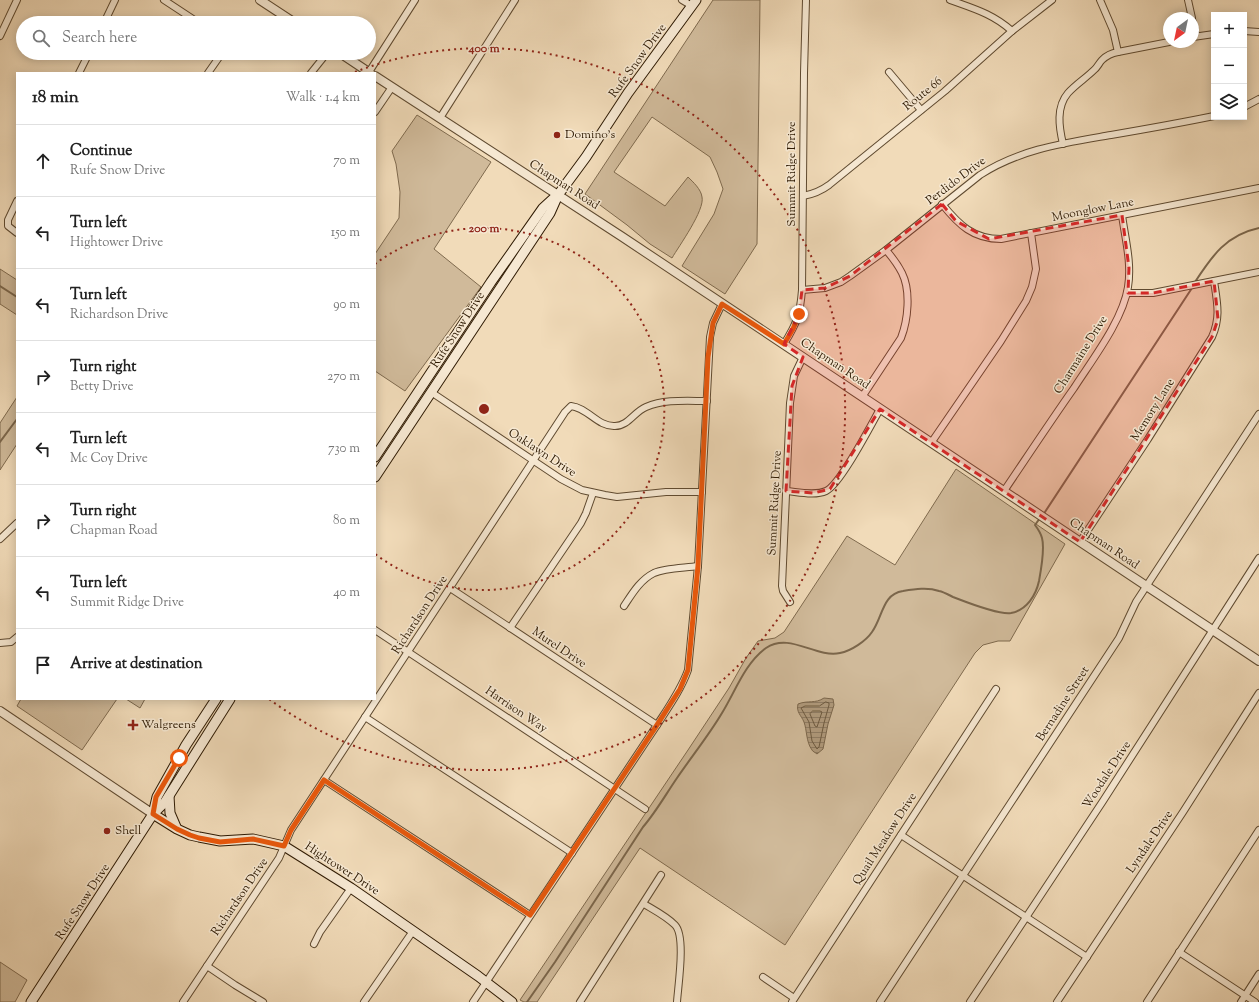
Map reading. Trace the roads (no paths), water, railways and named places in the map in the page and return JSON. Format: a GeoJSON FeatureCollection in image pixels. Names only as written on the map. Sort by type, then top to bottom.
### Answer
{"type":"FeatureCollection","features":[{"type":"Feature","properties":{"kind":"main road","name":"Rufe Snow Drive"},"geometry":{"type":"LineString","coordinates":[[376,455],[491,282],[543,208],[558,195],[586,158],[628,94],[694,3]]}},
{"type":"Feature","properties":{"kind":"main road","name":"Rufe Snow Drive"},"geometry":{"type":"LineString","coordinates":[[376,475],[550,213],[558,195]]}},
{"type":"Feature","properties":{"kind":"main road","name":"Rufe Snow Drive"},"geometry":{"type":"LineString","coordinates":[[153,814],[156,797],[186,745],[215,700]]}},
{"type":"Feature","properties":{"kind":"main road","name":"Rufe Snow Drive"},"geometry":{"type":"LineString","coordinates":[[31,1002],[153,814],[161,807],[169,796],[229,700]]}},
{"type":"Feature","properties":{"kind":"main road"},"geometry":{"type":"LineString","coordinates":[[169,796],[170,813],[177,829]]}},
{"type":"Feature","properties":{"kind":"main road","name":"Hightower Drive"},"geometry":{"type":"LineString","coordinates":[[153,814],[190,835],[214,841],[220,842],[253,839],[284,846],[351,888],[486,982],[512,1002]]}},
{"type":"Feature","properties":{"kind":"street"},"geometry":{"type":"LineString","coordinates":[[0,36],[17,0]]}},
{"type":"Feature","properties":{"kind":"street"},"geometry":{"type":"LineString","coordinates":[[107,16],[115,0]]}},
{"type":"Feature","properties":{"kind":"street"},"geometry":{"type":"LineString","coordinates":[[164,0],[189,16]]}},
{"type":"Feature","properties":{"kind":"street"},"geometry":{"type":"LineString","coordinates":[[260,0],[284,16]]}},
{"type":"Feature","properties":{"kind":"street"},"geometry":{"type":"LineString","coordinates":[[372,72],[415,0]]}},
{"type":"Feature","properties":{"kind":"street"},"geometry":{"type":"LineString","coordinates":[[440,118],[515,0]]}},
{"type":"Feature","properties":{"kind":"street"},"geometry":{"type":"LineString","coordinates":[[682,0],[694,3]]}},
{"type":"Feature","properties":{"kind":"street","name":"Summit Ridge Drive"},"geometry":{"type":"LineString","coordinates":[[784,344],[793,329],[799,314],[802,290],[806,0]]}},
{"type":"Feature","properties":{"kind":"street"},"geometry":{"type":"LineString","coordinates":[[950,0],[991,15],[1012,31]]}},
{"type":"Feature","properties":{"kind":"street","name":"Route 66"},"geometry":{"type":"LineString","coordinates":[[803,196],[821,191],[829,185],[945,91],[1012,31],[1052,0]]}},
{"type":"Feature","properties":{"kind":"street"},"geometry":{"type":"LineString","coordinates":[[1100,0],[1114,30],[1118,52]]}},
{"type":"Feature","properties":{"kind":"street"},"geometry":{"type":"LineString","coordinates":[[1188,0],[1191,12]]}},
{"type":"Feature","properties":{"kind":"street"},"geometry":{"type":"LineString","coordinates":[[1247,31],[1259,32]]}},
{"type":"Feature","properties":{"kind":"street"},"geometry":{"type":"LineString","coordinates":[[1199,36],[1211,34]]}},
{"type":"Feature","properties":{"kind":"street"},"geometry":{"type":"LineString","coordinates":[[1063,144],[1059,116],[1061,107],[1068,93],[1096,69],[1101,61],[1111,54],[1163,43]]}},
{"type":"Feature","properties":{"kind":"street"},"geometry":{"type":"LineString","coordinates":[[80,72],[86,60]]}},
{"type":"Feature","properties":{"kind":"street"},"geometry":{"type":"LineString","coordinates":[[209,72],[217,60]]}},
{"type":"Feature","properties":{"kind":"street"},"geometry":{"type":"LineString","coordinates":[[312,72],[321,60]]}},
{"type":"Feature","properties":{"kind":"street","name":"Chapman Road"},"geometry":{"type":"LineString","coordinates":[[350,60],[368,72]]}},
{"type":"Feature","properties":{"kind":"street"},"geometry":{"type":"LineString","coordinates":[[889,72],[921,110]]}},
{"type":"Feature","properties":{"kind":"street","name":"Chapman Road"},"geometry":{"type":"LineString","coordinates":[[376,77],[784,344],[1259,661]]}},
{"type":"Feature","properties":{"kind":"street"},"geometry":{"type":"LineString","coordinates":[[376,111],[392,87]]}},
{"type":"Feature","properties":{"kind":"street"},"geometry":{"type":"LineString","coordinates":[[1247,106],[1259,100]]}},
{"type":"Feature","properties":{"kind":"street","name":"Perdido Drive"},"geometry":{"type":"LineString","coordinates":[[802,290],[825,288],[840,282],[886,250],[980,175],[1015,156],[1063,144],[1211,117]]}},
{"type":"Feature","properties":{"kind":"street","name":"Moonglow Lane"},"geometry":{"type":"LineString","coordinates":[[942,204],[956,221],[973,233],[989,239],[1002,239],[1259,188]]}},
{"type":"Feature","properties":{"kind":"street"},"geometry":{"type":"LineString","coordinates":[[16,203],[8,220],[8,226],[16,232]]}},
{"type":"Feature","properties":{"kind":"street","name":"Charmaine Drive"},"geometry":{"type":"LineString","coordinates":[[1004,491],[1104,342],[1122,308],[1127,293],[1130,268],[1122,215]]}},
{"type":"Feature","properties":{"kind":"street"},"geometry":{"type":"LineString","coordinates":[[932,443],[1001,341],[1026,301],[1032,287],[1036,269],[1032,233]]}},
{"type":"Feature","properties":{"kind":"street"},"geometry":{"type":"LineString","coordinates":[[862,397],[901,338],[905,327],[907,296],[903,275],[886,250]]}},
{"type":"Feature","properties":{"kind":"street"},"geometry":{"type":"LineString","coordinates":[[1127,293],[1153,292],[1259,272]]}},
{"type":"Feature","properties":{"kind":"street","name":"Memory Lane"},"geometry":{"type":"LineString","coordinates":[[1080,542],[1148,439],[1212,337],[1217,327],[1218,319],[1214,281]]}},
{"type":"Feature","properties":{"kind":"street"},"geometry":{"type":"LineString","coordinates":[[473,1002],[657,725],[680,689],[688,670],[698,566],[710,337],[713,323],[722,304]]}},
{"type":"Feature","properties":{"kind":"street","name":"Summit Ridge Drive"},"geometry":{"type":"LineString","coordinates":[[790,602],[783,591],[782,586],[786,491],[792,386],[794,376],[803,357]]}},
{"type":"Feature","properties":{"kind":"street","name":"Oaklawn Drive"},"geometry":{"type":"LineString","coordinates":[[431,392],[572,486],[593,493],[617,497],[666,492],[702,492]]}},
{"type":"Feature","properties":{"kind":"street","name":"Richardson Drive"},"geometry":{"type":"LineString","coordinates":[[183,1002],[279,858],[291,830],[565,412],[571,406],[579,407],[605,425],[620,426],[628,421],[639,410],[658,402],[707,402]]}},
{"type":"Feature","properties":{"kind":"street"},"geometry":{"type":"LineString","coordinates":[[786,491],[814,493],[825,492],[830,489],[844,470],[880,409]]}},
{"type":"Feature","properties":{"kind":"street","name":"Bernadine Street"},"geometry":{"type":"LineString","coordinates":[[880,1002],[1119,638],[1136,602],[1146,586],[1259,414]]}},
{"type":"Feature","properties":{"kind":"street"},"geometry":{"type":"LineString","coordinates":[[510,628],[581,523],[593,493]]}},
{"type":"Feature","properties":{"kind":"street"},"geometry":{"type":"LineString","coordinates":[[0,539],[16,524]]}},
{"type":"Feature","properties":{"kind":"street","name":"Woodale Drive"},"geometry":{"type":"LineString","coordinates":[[970,1002],[1104,801],[1259,558]]}},
{"type":"Feature","properties":{"kind":"street"},"geometry":{"type":"LineString","coordinates":[[624,606],[642,581],[652,574],[658,571],[698,566]]}},
{"type":"Feature","properties":{"kind":"street","name":"Murel Drive"},"geometry":{"type":"LineString","coordinates":[[450,588],[657,725]]}},
{"type":"Feature","properties":{"kind":"street","name":"Harrison Way"},"geometry":{"type":"LineString","coordinates":[[376,631],[645,809]]}},
{"type":"Feature","properties":{"kind":"street"},"geometry":{"type":"LineString","coordinates":[[0,643],[11,642],[16,638]]}},
{"type":"Feature","properties":{"kind":"street","name":"Quail Meadow Drive"},"geometry":{"type":"LineString","coordinates":[[793,1000],[996,689]]}},
{"type":"Feature","properties":{"kind":"street","name":"Lyndale Drive"},"geometry":{"type":"LineString","coordinates":[[1057,1002],[1183,812],[1259,693]]}},
{"type":"Feature","properties":{"kind":"street","name":"Hightower Drive"},"geometry":{"type":"LineString","coordinates":[[0,711],[153,814]]}},
{"type":"Feature","properties":{"kind":"street"},"geometry":{"type":"LineString","coordinates":[[365,717],[572,853]]}},
{"type":"Feature","properties":{"kind":"street"},"geometry":{"type":"LineString","coordinates":[[324,780],[530,915]]}},
{"type":"Feature","properties":{"kind":"street"},"geometry":{"type":"LineString","coordinates":[[1146,1002],[1259,830]]}},
{"type":"Feature","properties":{"kind":"street"},"geometry":{"type":"LineString","coordinates":[[901,835],[1088,957]]}},
{"type":"Feature","properties":{"kind":"street"},"geometry":{"type":"LineString","coordinates":[[580,1002],[661,876]]}},
{"type":"Feature","properties":{"kind":"street"},"geometry":{"type":"LineString","coordinates":[[314,944],[320,932],[351,888]]}},
{"type":"Feature","properties":{"kind":"street"},"geometry":{"type":"LineString","coordinates":[[644,904],[666,918],[675,925],[678,930],[681,942],[677,1002]]}},
{"type":"Feature","properties":{"kind":"street"},"geometry":{"type":"LineString","coordinates":[[364,1002],[413,931]]}},
{"type":"Feature","properties":{"kind":"street"},"geometry":{"type":"LineString","coordinates":[[1179,952],[1255,1002]]}},
{"type":"Feature","properties":{"kind":"street"},"geometry":{"type":"LineString","coordinates":[[207,966],[262,1002]]}},
{"type":"Feature","properties":{"kind":"street"},"geometry":{"type":"LineString","coordinates":[[1241,1002],[1259,974]]}},
{"type":"Feature","properties":{"kind":"street"},"geometry":{"type":"LineString","coordinates":[[763,977],[793,1000]]}},
{"type":"Feature","properties":{"kind":"water"},"geometry":{"type":"Polygon","coordinates":[[[824,698],[833,699],[834,705],[828,724],[823,749],[817,754],[810,747],[804,722],[798,711],[798,704],[818,701],[824,698]]]}},
{"type":"Feature","properties":{"kind":"waterway"},"geometry":{"type":"LineString","coordinates":[[1195,282],[1214,255],[1229,241],[1247,231],[1259,228]]}},
{"type":"Feature","properties":{"kind":"waterway"},"geometry":{"type":"LineString","coordinates":[[0,286],[16,296]]}},
{"type":"Feature","properties":{"kind":"waterway"},"geometry":{"type":"LineString","coordinates":[[1043,515],[1192,288]]}},
{"type":"Feature","properties":{"kind":"waterway"},"geometry":{"type":"LineString","coordinates":[[0,442],[16,420]]}},
{"type":"Feature","properties":{"kind":"waterway"},"geometry":{"type":"LineString","coordinates":[[527,1002],[555,962],[643,827],[712,729],[746,670],[759,654],[766,648],[775,644],[784,643],[831,654],[849,650],[862,642],[872,632],[887,601],[896,593],[903,591],[921,589],[935,590],[998,612],[1011,613],[1022,609],[1030,601],[1036,591],[1039,581],[1043,543],[1041,535],[1035,525],[1040,518]]}},
{"type":"Feature","properties":{"kind":"place","name":"Domino's"},"geometry":{"type":"Point","coordinates":[557,135]}},
{"type":"Feature","properties":{"kind":"place","name":"Walgreens"},"geometry":{"type":"Point","coordinates":[133,725]}},
{"type":"Feature","properties":{"kind":"place","name":"Shell"},"geometry":{"type":"Point","coordinates":[107,831]}}]}
